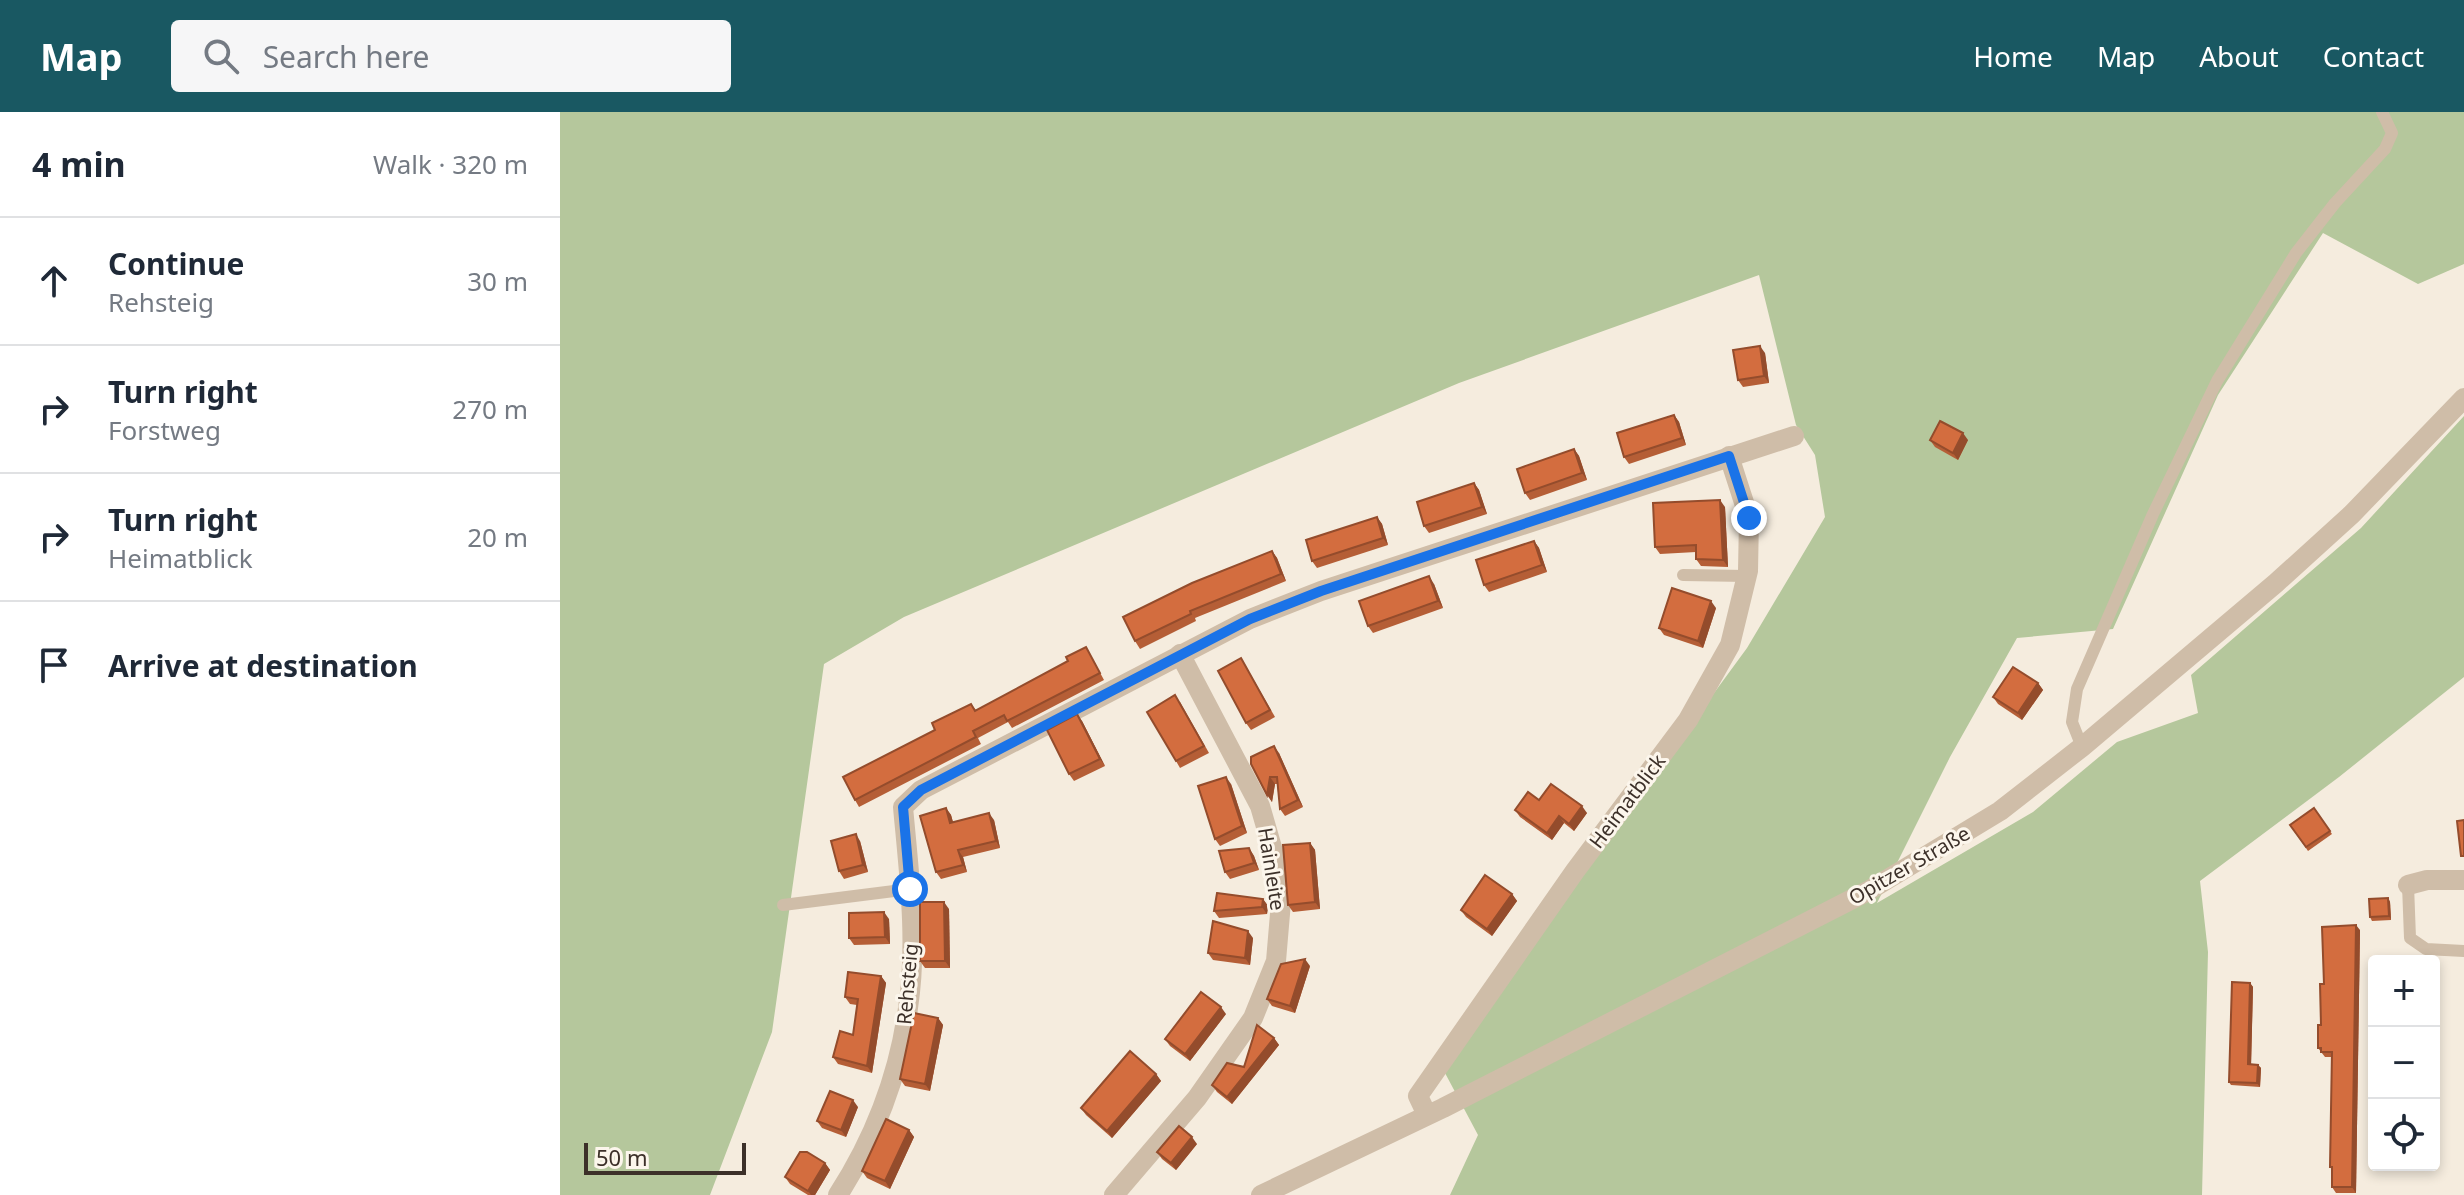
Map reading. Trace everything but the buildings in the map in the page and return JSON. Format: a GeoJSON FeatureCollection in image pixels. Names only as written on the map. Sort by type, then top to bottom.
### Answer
{"type":"FeatureCollection","features":[{"type":"Feature","properties":{"kind":"street","name":"Opitzer Straße"},"geometry":{"type":"LineString","coordinates":[[1261,1195],[1427,1115],[1868,891],[2000,811],[2082,747],[2341,524],[2464,398]]}},
{"type":"Feature","properties":{"kind":"street"},"geometry":{"type":"LineString","coordinates":[[1180,654],[1250,619],[1321,591],[1794,436]]}},
{"type":"Feature","properties":{"kind":"street","name":"Heimatblick"},"geometry":{"type":"LineString","coordinates":[[1427,1115],[1418,1096],[1575,871],[1688,720],[1730,645],[1747,576],[1749,518],[1729,456]]}},
{"type":"Feature","properties":{"kind":"street","name":"Rehsteig"},"geometry":{"type":"LineString","coordinates":[[838,1195],[876,1127],[888,1092],[908,1009],[910,889],[903,807],[921,790],[1180,654]]}},
{"type":"Feature","properties":{"kind":"street","name":"Hainleite"},"geometry":{"type":"LineString","coordinates":[[1114,1195],[1197,1098],[1253,1018],[1276,961],[1281,902],[1273,851],[1260,806],[1180,654]]}},
{"type":"Feature","properties":{"kind":"street"},"geometry":{"type":"LineString","coordinates":[[2408,885],[2427,880],[2464,880]]}},
{"type":"Feature","properties":{"kind":"lane"},"geometry":{"type":"LineString","coordinates":[[2082,747],[2072,722],[2077,689],[2159,501],[2217,381],[2296,253],[2335,203],[2385,149],[2392,133],[2382,112]]}},
{"type":"Feature","properties":{"kind":"lane"},"geometry":{"type":"LineString","coordinates":[[1683,575],[1747,576]]}},
{"type":"Feature","properties":{"kind":"lane"},"geometry":{"type":"LineString","coordinates":[[2408,885],[2410,938],[2426,949],[2464,951]]}},
{"type":"Feature","properties":{"kind":"lane"},"geometry":{"type":"LineString","coordinates":[[783,905],[910,889]]}},
{"type":"Feature","properties":{"kind":"green space"},"geometry":{"type":"Polygon","coordinates":[[[560,112],[2464,112],[2464,264],[2418,284],[2323,233],[2218,395],[2113,629],[2017,638],[1950,757],[1877,903],[2033,812],[2117,742],[2198,713],[2191,675],[2361,528],[2464,416],[2464,677],[2339,777],[2200,881],[2208,952],[2202,1195],[1450,1195],[1478,1135],[1445,1073],[1577,880],[1747,648],[1825,517],[1815,455],[1796,425],[1759,275],[1459,383],[904,617],[824,664],[772,1032],[710,1195],[560,1195],[560,112]]]}},
{"type":"Feature","properties":{"kind":"route"},"geometry":{"type":"LineString","coordinates":[[910,889],[903,807],[921,790],[1250,619],[1321,591],[1729,456],[1749,518]]}}]}
